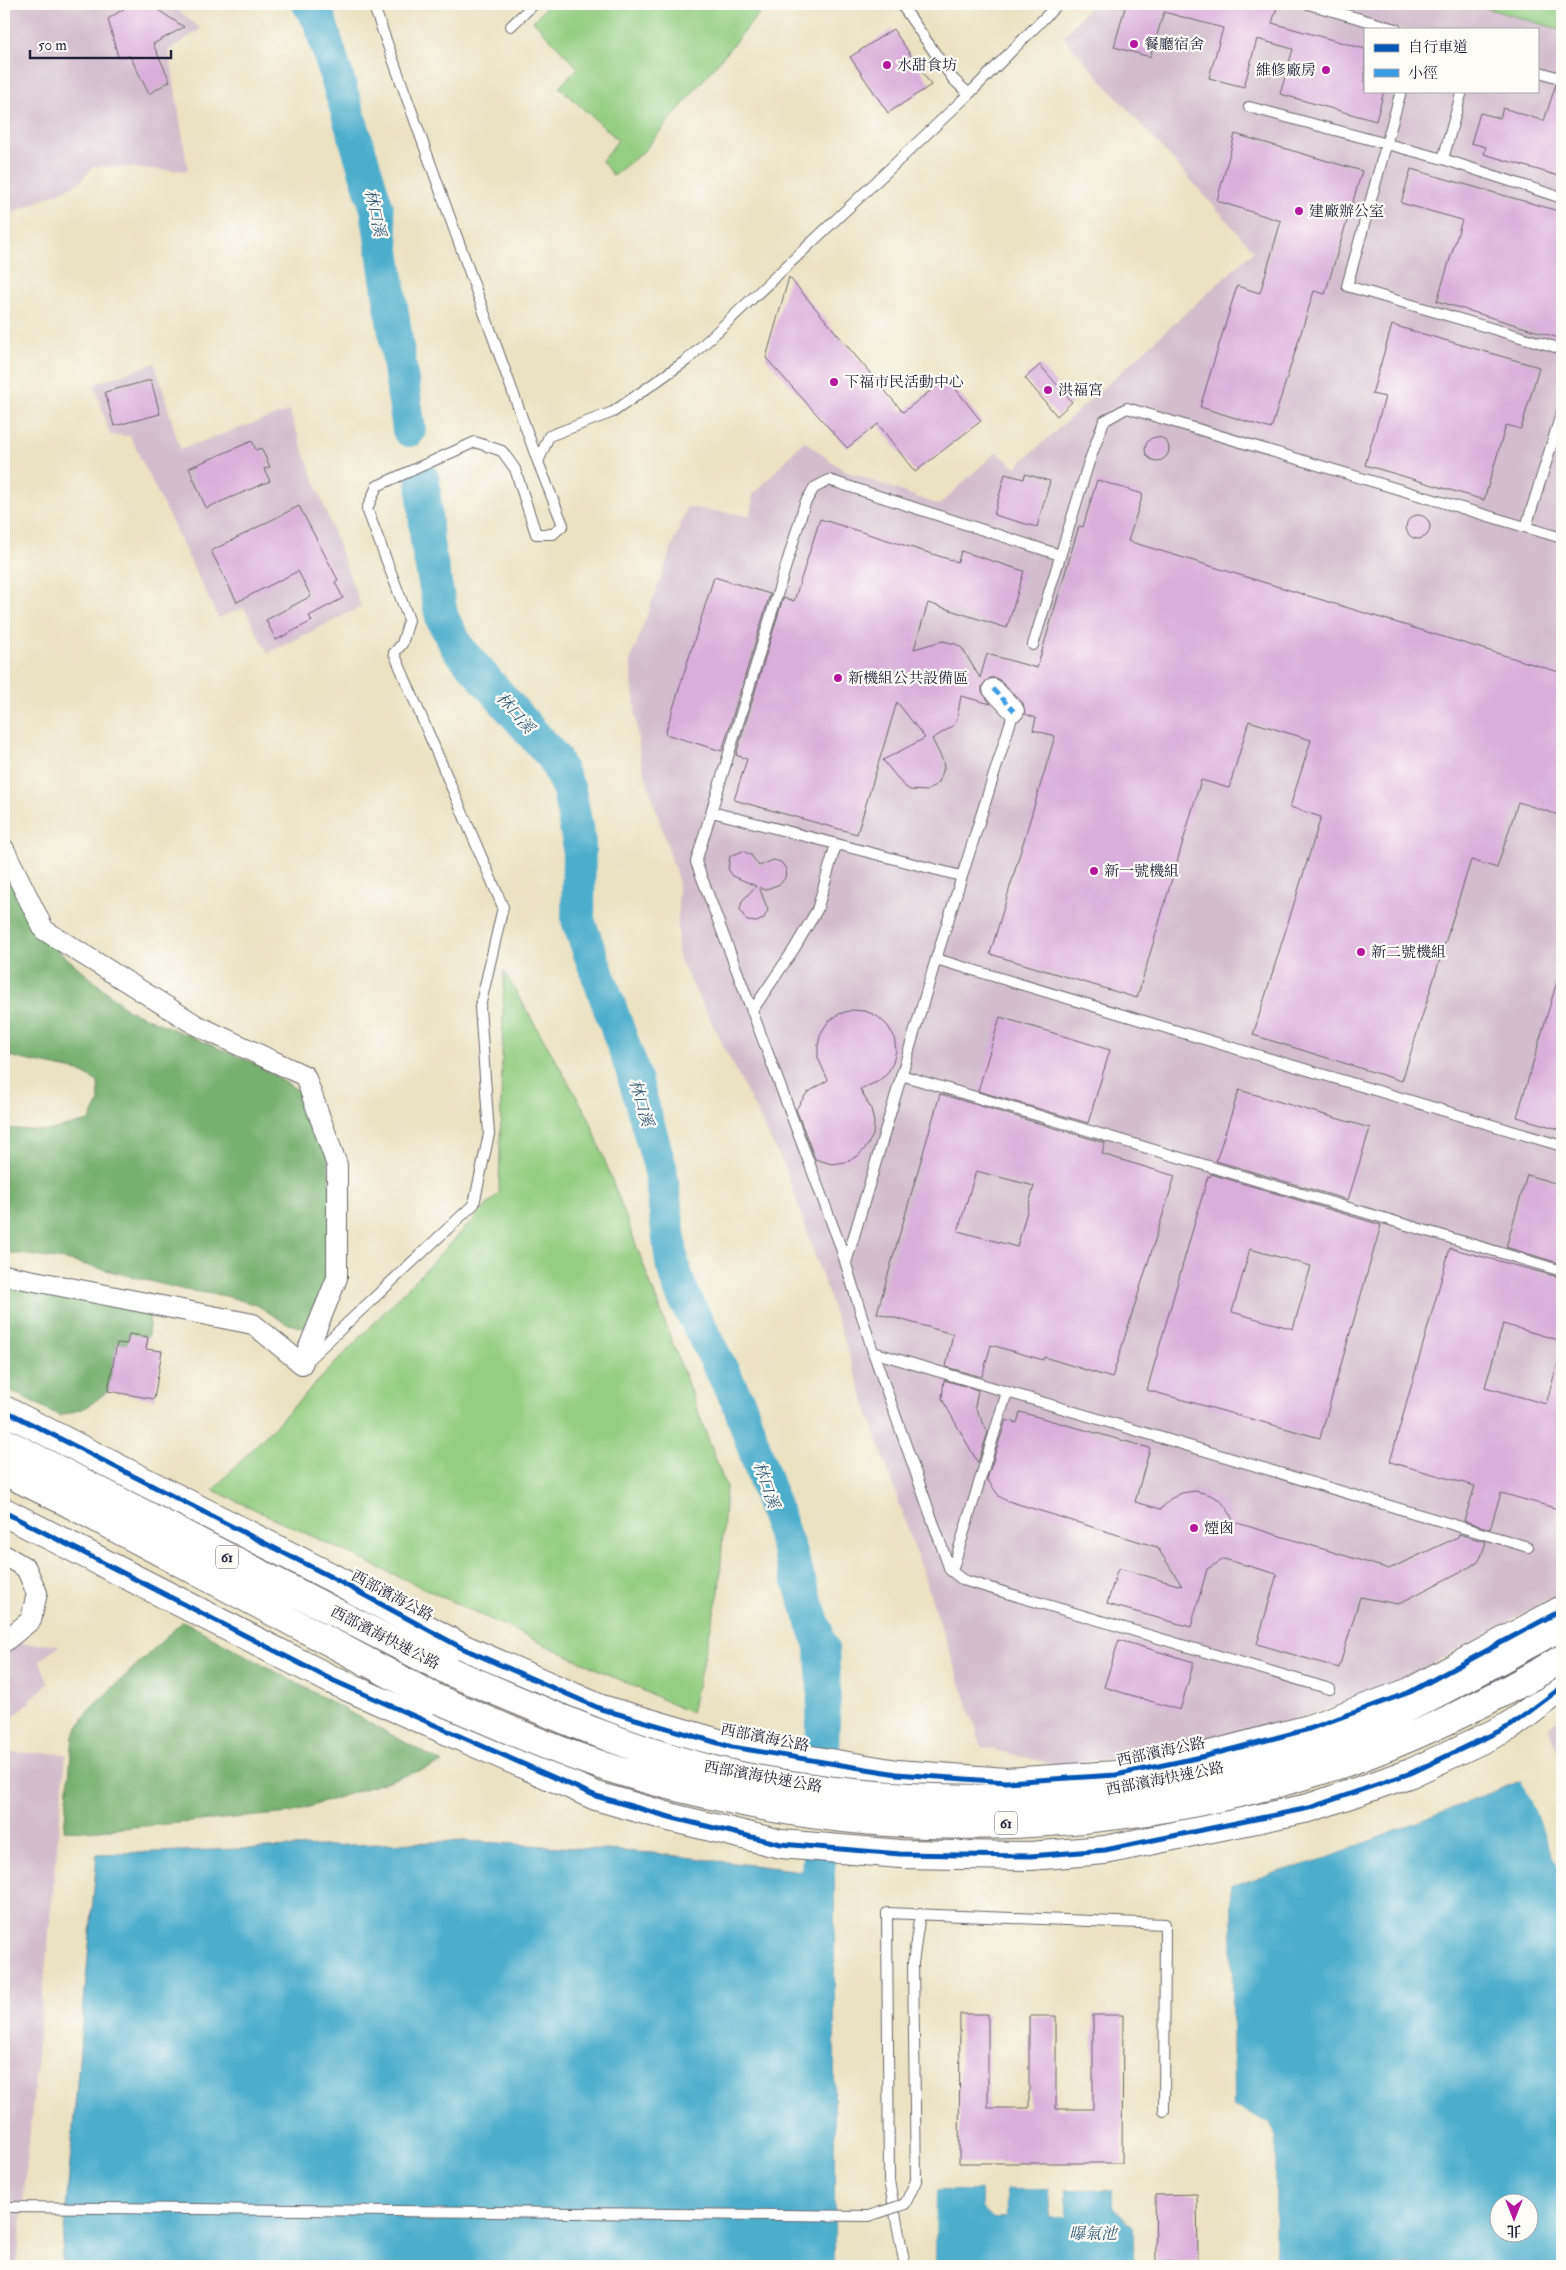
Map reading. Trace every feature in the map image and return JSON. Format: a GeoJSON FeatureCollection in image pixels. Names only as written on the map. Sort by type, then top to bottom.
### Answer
{"type":"FeatureCollection","features":[{"type":"Feature","properties":{"kind":"main road","name":"西部濱海公路"},"geometry":{"type":"LineString","coordinates":[[4,1410],[329,1576],[462,1648],[601,1709],[732,1747],[897,1774],[1006,1782],[1116,1775],[1206,1756],[1308,1728],[1410,1692],[1550,1625],[1562,1610]]}},
{"type":"Feature","properties":{"kind":"main road","name":"西部濱海快速公路"},"geometry":{"type":"LineString","coordinates":[[4,1442],[451,1672],[603,1736],[714,1770],[806,1786],[908,1797],[1014,1799],[1117,1790],[1212,1772],[1320,1744],[1413,1706],[1550,1625]]}},
{"type":"Feature","properties":{"kind":"main road","name":"西部濱海快速公路"},"geometry":{"type":"LineString","coordinates":[[4,1471],[65,1501],[439,1700],[586,1760],[711,1796],[804,1813],[910,1826],[1020,1823],[1134,1814],[1244,1793],[1324,1770],[1404,1739],[1482,1703],[1562,1659]]}},
{"type":"Feature","properties":{"kind":"main road"},"geometry":{"type":"LineString","coordinates":[[4,1512],[332,1680],[596,1796],[673,1818],[781,1844],[900,1854],[1030,1856],[1105,1850],[1309,1808],[1411,1773],[1510,1726],[1562,1687]]}},
{"type":"Feature","properties":{"kind":"street"},"geometry":{"type":"LineString","coordinates":[[993,689],[1014,711]]}},
{"type":"Feature","properties":{"kind":"street"},"geometry":{"type":"LineString","coordinates":[[4,849],[44,930],[196,1025],[305,1076],[337,1165],[337,1278],[302,1364],[252,1324],[4,1274]]}},
{"type":"Feature","properties":{"kind":"street"},"geometry":{"type":"LineString","coordinates":[[4,1555],[26,1568],[37,1593],[31,1620],[4,1642]]}},
{"type":"Feature","properties":{"kind":"street"},"geometry":{"type":"LineString","coordinates":[[1550,1625],[1562,1659]]}},
{"type":"Feature","properties":{"kind":"lane"},"geometry":{"type":"LineString","coordinates":[[302,1364],[474,1204],[489,1134],[480,1007],[503,908],[394,653],[402,644],[409,620],[368,509],[377,486],[475,442],[502,451],[515,468],[536,534],[553,534],[563,525],[538,462],[373,4]]}},
{"type":"Feature","properties":{"kind":"lane"},"geometry":{"type":"LineString","coordinates":[[511,26],[534,4]]}},
{"type":"Feature","properties":{"kind":"lane"},"geometry":{"type":"LineString","coordinates":[[902,4],[953,79],[968,94]]}},
{"type":"Feature","properties":{"kind":"lane"},"geometry":{"type":"LineString","coordinates":[[538,462],[549,436],[613,412],[687,360],[968,94],[1058,4]]}},
{"type":"Feature","properties":{"kind":"lane"},"geometry":{"type":"LineString","coordinates":[[1308,4],[1392,28]]}},
{"type":"Feature","properties":{"kind":"lane"},"geometry":{"type":"LineString","coordinates":[[1538,71],[1562,79]]}},
{"type":"Feature","properties":{"kind":"lane"},"geometry":{"type":"LineString","coordinates":[[1401,92],[1346,286],[1562,349]]}},
{"type":"Feature","properties":{"kind":"lane"},"geometry":{"type":"LineString","coordinates":[[1443,159],[1462,92]]}},
{"type":"Feature","properties":{"kind":"lane"},"geometry":{"type":"LineString","coordinates":[[1249,107],[1443,159],[1562,198]]}},
{"type":"Feature","properties":{"kind":"lane"},"geometry":{"type":"LineString","coordinates":[[1033,645],[1104,420],[1127,408],[1562,538]]}},
{"type":"Feature","properties":{"kind":"lane"},"geometry":{"type":"LineString","coordinates":[[1526,528],[1562,412]]}},
{"type":"Feature","properties":{"kind":"lane"},"geometry":{"type":"LineString","coordinates":[[1060,555],[829,480],[814,488],[805,504],[696,862],[846,1263],[873,1352],[950,1570],[963,1580],[1330,1689]]}},
{"type":"Feature","properties":{"kind":"lane"},"geometry":{"type":"LineString","coordinates":[[846,1263],[961,876],[1014,711]]}},
{"type":"Feature","properties":{"kind":"lane"},"geometry":{"type":"LineString","coordinates":[[712,812],[961,876]]}},
{"type":"Feature","properties":{"kind":"lane"},"geometry":{"type":"LineString","coordinates":[[752,1011],[794,949],[817,910],[836,844]]}},
{"type":"Feature","properties":{"kind":"lane"},"geometry":{"type":"LineString","coordinates":[[936,959],[1562,1146]]}},
{"type":"Feature","properties":{"kind":"lane"},"geometry":{"type":"LineString","coordinates":[[901,1075],[1562,1271]]}},
{"type":"Feature","properties":{"kind":"lane"},"geometry":{"type":"LineString","coordinates":[[873,1352],[1528,1547]]}},
{"type":"Feature","properties":{"kind":"lane"},"geometry":{"type":"LineString","coordinates":[[952,1571],[1007,1392]]}},
{"type":"Feature","properties":{"kind":"lane"},"geometry":{"type":"LineString","coordinates":[[905,2266],[889,2180],[887,1913],[1165,1924],[1164,2111]]}},
{"type":"Feature","properties":{"kind":"lane"},"geometry":{"type":"LineString","coordinates":[[7,2205],[869,2216],[905,2204],[916,2181],[914,1963],[920,1913]]}},
{"type":"Feature","properties":{"kind":"shaded area"},"geometry":{"type":"Polygon","coordinates":[[[4,4],[171,4],[201,29],[169,50],[188,171],[94,166],[79,183],[4,217],[4,4]]]}},
{"type":"Feature","properties":{"kind":"shaded area"},"geometry":{"type":"Polygon","coordinates":[[[1092,4],[1562,4],[1562,1592],[1382,1692],[1205,1747],[1057,1765],[982,1747],[786,1170],[678,956],[678,880],[640,758],[630,661],[687,507],[750,516],[753,495],[804,441],[843,470],[939,505],[996,452],[1016,467],[1254,251],[1063,37],[1092,4]]]}},
{"type":"Feature","properties":{"kind":"shaded area"},"geometry":{"type":"Polygon","coordinates":[[[155,363],[180,449],[289,411],[361,607],[268,653],[244,608],[218,618],[130,436],[110,435],[94,384],[155,363]]]}},
{"type":"Feature","properties":{"kind":"shaded area"},"geometry":{"type":"Polygon","coordinates":[[[4,1643],[60,1645],[40,1661],[48,1683],[4,1727],[4,1643]]]}},
{"type":"Feature","properties":{"kind":"shaded area"},"geometry":{"type":"Polygon","coordinates":[[[1562,1717],[1562,1766],[1549,1726],[1562,1717]]]}},
{"type":"Feature","properties":{"kind":"shaded area"},"geometry":{"type":"Polygon","coordinates":[[[4,1752],[66,1754],[17,2266],[4,2266],[4,1752]]]}},
{"type":"Feature","properties":{"kind":"green space"},"geometry":{"type":"Polygon","coordinates":[[[549,4],[767,4],[643,152],[613,176],[602,161],[618,140],[559,87],[578,68],[533,21],[549,4]]]}},
{"type":"Feature","properties":{"kind":"green space"},"geometry":{"type":"Polygon","coordinates":[[[1472,4],[1562,4],[1562,30],[1472,4]]]}},
{"type":"Feature","properties":{"kind":"green space"},"geometry":{"type":"Polygon","coordinates":[[[4,850],[40,935],[128,1010],[256,1064],[307,1096],[326,1143],[336,1261],[314,1325],[304,1328],[285,1323],[257,1305],[226,1296],[185,1290],[66,1260],[4,1252],[4,1128],[46,1131],[89,1121],[99,1102],[98,1082],[79,1071],[16,1058],[4,1053],[4,850]]]}},
{"type":"Feature","properties":{"kind":"green space"},"geometry":{"type":"Polygon","coordinates":[[[504,971],[589,1118],[726,1487],[719,1592],[691,1713],[213,1490],[499,1193],[504,971]]]}},
{"type":"Feature","properties":{"kind":"green space"},"geometry":{"type":"Polygon","coordinates":[[[4,1279],[147,1309],[150,1315],[148,1337],[127,1344],[117,1343],[108,1391],[87,1407],[60,1416],[4,1387],[4,1279]]]}},
{"type":"Feature","properties":{"kind":"green space"},"geometry":{"type":"Polygon","coordinates":[[[183,1621],[443,1763],[291,1813],[88,1831],[64,1830],[73,1736],[88,1711],[183,1621]]]}},
{"type":"Feature","properties":{"kind":"water"},"geometry":{"type":"Polygon","coordinates":[[[1522,1780],[1562,1876],[1562,2266],[1274,2266],[1276,2138],[1268,2123],[1233,2106],[1231,1885],[1329,1857],[1522,1780]]]}},
{"type":"Feature","properties":{"kind":"water"},"geometry":{"type":"Polygon","coordinates":[[[466,1841],[652,1853],[835,1875],[835,2266],[61,2266],[97,1854],[466,1841]]]}},
{"type":"Feature","properties":{"kind":"water","name":"曝氣池"},"geometry":{"type":"Polygon","coordinates":[[[1006,2189],[1049,2189],[1050,2217],[1066,2216],[1066,2189],[1113,2189],[1113,2207],[1134,2228],[1134,2266],[935,2266],[935,2190],[982,2190],[982,2207],[992,2217],[1007,2217],[1006,2189]]]}},
{"type":"Feature","properties":{"kind":"pier"},"geometry":{"type":"Polygon","coordinates":[[[1521,1778],[1524,1779],[1558,1858],[1562,1876],[1521,1780],[1329,1857],[1231,1885],[1233,2106],[1268,2123],[1276,2138],[1274,2266],[1271,2266],[1274,2138],[1266,2125],[1247,2117],[1231,2106],[1229,1884],[1328,1854],[1521,1778]]]}},
{"type":"Feature","properties":{"kind":"pier"},"geometry":{"type":"Polygon","coordinates":[[[835,1875],[837,1875],[837,2266],[835,2266],[835,1875]]]}},
{"type":"Feature","properties":{"kind":"pier"},"geometry":{"type":"Polygon","coordinates":[[[1114,2186],[1116,2206],[1137,2227],[1137,2266],[1134,2266],[1134,2228],[1113,2207],[1113,2189],[1066,2189],[1066,2217],[1050,2217],[1049,2189],[1006,2189],[1007,2217],[992,2217],[982,2207],[982,2190],[936,2190],[935,2266],[933,2266],[934,2187],[983,2187],[985,2206],[993,2215],[1004,2215],[1004,2189],[1006,2187],[1051,2187],[1052,2214],[1063,2214],[1065,2187],[1114,2186]]]}},
{"type":"Feature","properties":{"kind":"building"},"geometry":{"type":"Polygon","coordinates":[[[131,4],[149,4],[184,27],[153,44],[170,81],[149,94],[130,56],[118,57],[108,19],[131,4]]]}},
{"type":"Feature","properties":{"kind":"building"},"geometry":{"type":"Polygon","coordinates":[[[1126,4],[1278,4],[1272,23],[1364,49],[1364,92],[1384,92],[1376,121],[1280,94],[1293,49],[1257,39],[1244,87],[1209,78],[1223,28],[1164,12],[1150,57],[1114,47],[1126,4]]]}},
{"type":"Feature","properties":{"kind":"building","name":"水甜食坊"},"geometry":{"type":"Polygon","coordinates":[[[893,29],[931,85],[888,113],[850,57],[893,29]]]}},
{"type":"Feature","properties":{"kind":"building"},"geometry":{"type":"Polygon","coordinates":[[[1556,84],[1562,86],[1562,177],[1484,154],[1486,147],[1471,143],[1480,113],[1500,118],[1503,108],[1544,121],[1556,84]]]}},
{"type":"Feature","properties":{"kind":"building"},"geometry":{"type":"Polygon","coordinates":[[[1235,134],[1362,171],[1325,294],[1314,291],[1271,429],[1200,407],[1237,286],[1260,293],[1281,221],[1217,201],[1235,134]]]}},
{"type":"Feature","properties":{"kind":"building"},"geometry":{"type":"Polygon","coordinates":[[[1411,169],[1562,212],[1562,339],[1437,301],[1462,220],[1401,203],[1411,169]]]}},
{"type":"Feature","properties":{"kind":"building","name":"下福市民活動中心"},"geometry":{"type":"Polygon","coordinates":[[[789,277],[903,412],[947,378],[981,421],[915,472],[878,424],[847,448],[766,358],[789,277]]]}},
{"type":"Feature","properties":{"kind":"building"},"geometry":{"type":"Polygon","coordinates":[[[1392,325],[1539,367],[1521,429],[1506,425],[1484,500],[1365,465],[1385,397],[1372,394],[1392,325]]]}},
{"type":"Feature","properties":{"kind":"building","name":"洪福宮"},"geometry":{"type":"Polygon","coordinates":[[[1040,365],[1072,402],[1057,416],[1025,378],[1040,365]]]}},
{"type":"Feature","properties":{"kind":"building"},"geometry":{"type":"Polygon","coordinates":[[[151,380],[160,414],[114,426],[105,392],[151,380]]]}},
{"type":"Feature","properties":{"kind":"building"},"geometry":{"type":"Polygon","coordinates":[[[1157,437],[1165,441],[1169,449],[1165,457],[1157,461],[1149,457],[1145,449],[1149,441],[1157,437]]]}},
{"type":"Feature","properties":{"kind":"building"},"geometry":{"type":"Polygon","coordinates":[[[252,441],[256,450],[261,448],[270,467],[264,469],[270,481],[206,508],[189,468],[252,441]]]}},
{"type":"Feature","properties":{"kind":"building"},"geometry":{"type":"Polygon","coordinates":[[[1005,474],[1024,479],[1025,474],[1050,481],[1037,527],[994,515],[1005,474]]]}},
{"type":"Feature","properties":{"kind":"building"},"geometry":{"type":"Polygon","coordinates":[[[1097,480],[1143,494],[1128,541],[1562,673],[1562,816],[1518,802],[1497,868],[1471,860],[1402,1081],[1253,1035],[1321,817],[1290,807],[1311,740],[1249,721],[1229,788],[1201,780],[1137,998],[990,954],[1055,736],[1033,730],[1036,718],[1025,714],[1023,703],[997,678],[990,678],[982,686],[982,692],[991,704],[961,696],[957,719],[953,726],[932,739],[943,761],[944,768],[939,782],[927,791],[910,790],[903,785],[883,760],[925,738],[897,702],[857,834],[734,800],[747,759],[736,755],[783,598],[794,601],[820,519],[958,562],[961,551],[1024,571],[1007,628],[928,603],[914,649],[942,641],[956,644],[962,648],[980,678],[987,654],[1037,668],[1079,526],[1083,527],[1097,480]]]}},
{"type":"Feature","properties":{"kind":"building"},"geometry":{"type":"Polygon","coordinates":[[[299,506],[338,580],[335,582],[343,598],[309,616],[312,621],[276,640],[266,620],[311,596],[298,571],[237,602],[211,551],[299,506]]]}},
{"type":"Feature","properties":{"kind":"building"},"geometry":{"type":"Polygon","coordinates":[[[1418,515],[1426,519],[1430,527],[1426,535],[1418,539],[1410,535],[1406,527],[1410,519],[1418,515]]]}},
{"type":"Feature","properties":{"kind":"building"},"geometry":{"type":"Polygon","coordinates":[[[714,577],[770,594],[722,751],[665,734],[714,577]]]}},
{"type":"Feature","properties":{"kind":"building"},"geometry":{"type":"Polygon","coordinates":[[[743,851],[751,855],[759,866],[773,860],[781,862],[786,869],[785,878],[780,884],[764,890],[759,887],[768,910],[764,918],[757,922],[747,921],[740,910],[742,901],[756,886],[733,876],[728,869],[730,856],[743,851]]]}},
{"type":"Feature","properties":{"kind":"building"},"geometry":{"type":"Polygon","coordinates":[[[1558,978],[1562,979],[1562,1130],[1517,1117],[1558,978]]]}},
{"type":"Feature","properties":{"kind":"building"},"geometry":{"type":"Polygon","coordinates":[[[852,1010],[865,1011],[877,1016],[887,1025],[894,1036],[896,1050],[893,1063],[887,1074],[877,1082],[860,1089],[871,1109],[874,1122],[873,1135],[867,1146],[858,1156],[845,1162],[832,1164],[815,1159],[796,1109],[807,1093],[828,1080],[818,1058],[818,1045],[821,1033],[828,1022],[839,1014],[852,1010]]]}},
{"type":"Feature","properties":{"kind":"building"},"geometry":{"type":"Polygon","coordinates":[[[1000,1017],[1110,1050],[1088,1123],[978,1091],[1000,1017]]]}},
{"type":"Feature","properties":{"kind":"building"},"geometry":{"type":"Polygon","coordinates":[[[1239,1090],[1370,1128],[1348,1200],[1216,1161],[1239,1090]]]}},
{"type":"Feature","properties":{"kind":"building"},"geometry":{"type":"Polygon","coordinates":[[[940,1094],[1105,1143],[1102,1154],[1175,1176],[1112,1378],[1044,1357],[1043,1360],[991,1345],[982,1377],[946,1367],[953,1334],[877,1313],[940,1094]],[[976,1171],[958,1231],[1017,1247],[1034,1186],[976,1171]]]}},
{"type":"Feature","properties":{"kind":"building"},"geometry":{"type":"Polygon","coordinates":[[[1211,1174],[1381,1225],[1320,1438],[1147,1390],[1208,1176],[1210,1177],[1211,1174]],[[1250,1249],[1232,1312],[1293,1329],[1311,1266],[1250,1249]]]}},
{"type":"Feature","properties":{"kind":"building"},"geometry":{"type":"Polygon","coordinates":[[[1527,1175],[1562,1185],[1562,1264],[1506,1247],[1527,1175]]]}},
{"type":"Feature","properties":{"kind":"building"},"geometry":{"type":"Polygon","coordinates":[[[1450,1248],[1562,1278],[1562,1341],[1503,1324],[1485,1387],[1546,1404],[1558,1362],[1562,1362],[1562,1510],[1501,1493],[1490,1529],[1464,1521],[1475,1486],[1390,1462],[1450,1248]]]}},
{"type":"Feature","properties":{"kind":"building"},"geometry":{"type":"Polygon","coordinates":[[[129,1334],[148,1337],[146,1349],[162,1351],[154,1399],[108,1391],[117,1343],[127,1344],[129,1334]]]}},
{"type":"Feature","properties":{"kind":"building"},"geometry":{"type":"Polygon","coordinates":[[[944,1380],[978,1390],[975,1407],[988,1432],[978,1463],[942,1399],[944,1380]]]}},
{"type":"Feature","properties":{"kind":"building"},"geometry":{"type":"Polygon","coordinates":[[[1020,1412],[1150,1448],[1135,1502],[1161,1509],[1170,1499],[1182,1493],[1195,1491],[1208,1494],[1220,1500],[1234,1522],[1389,1569],[1458,1537],[1459,1534],[1486,1542],[1477,1563],[1398,1604],[1360,1597],[1339,1668],[1257,1644],[1277,1574],[1224,1559],[1207,1569],[1191,1627],[1107,1604],[1118,1568],[1182,1586],[1157,1547],[1005,1500],[999,1496],[987,1479],[1006,1420],[1017,1423],[1020,1412]]]}},
{"type":"Feature","properties":{"kind":"building"},"geometry":{"type":"Polygon","coordinates":[[[1119,1640],[1194,1662],[1180,1710],[1104,1687],[1119,1640]]]}},
{"type":"Feature","properties":{"kind":"building"},"geometry":{"type":"Polygon","coordinates":[[[960,2014],[988,2014],[988,2108],[1029,2108],[1029,2016],[1056,2016],[1056,2109],[1093,2109],[1093,2015],[1123,2015],[1122,2163],[959,2163],[960,2014]]]}},
{"type":"Feature","properties":{"kind":"building"},"geometry":{"type":"Polygon","coordinates":[[[1197,2194],[1198,2261],[1156,2262],[1155,2195],[1197,2194]]]}},
{"type":"Feature","properties":{"kind":"waterway","name":"林口溪"},"geometry":{"type":"LineString","coordinates":[[309,4],[319,19],[377,209],[409,430]]}},
{"type":"Feature","properties":{"kind":"waterway","name":"林口溪"},"geometry":{"type":"LineString","coordinates":[[423,480],[427,543],[442,618],[457,647],[554,758],[569,790],[579,843],[578,920],[632,1069],[660,1167],[672,1263],[681,1291],[740,1406],[822,1649],[824,1691],[822,1750]]}},
{"type":"Feature","properties":{"kind":"waterway","name":"林口溪"},"geometry":{"type":"LineString","coordinates":[[818,1872],[819,1858]]}},
{"type":"Feature","properties":{"kind":"marked path"},"geometry":{"type":"LineString","coordinates":[[993,689],[1014,711]]}},
{"type":"Feature","properties":{"kind":"cycle path"},"geometry":{"type":"LineString","coordinates":[[4,1410],[329,1576],[462,1648],[601,1709],[732,1747],[897,1774],[1006,1782],[1116,1775],[1206,1756],[1309,1729],[1410,1692],[1562,1610]]}},
{"type":"Feature","properties":{"kind":"cycle path"},"geometry":{"type":"LineString","coordinates":[[4,1512],[332,1680],[596,1796],[673,1818],[781,1844],[900,1854],[1030,1856],[1105,1850],[1309,1808],[1411,1773],[1510,1726],[1562,1687]]}},
{"type":"Feature","properties":{"kind":"place","name":"餐廳宿舍"},"geometry":{"type":"Point","coordinates":[1134,44]}},
{"type":"Feature","properties":{"kind":"place","name":"水甜食坊"},"geometry":{"type":"Point","coordinates":[887,65]}},
{"type":"Feature","properties":{"kind":"place","name":"維修廠房"},"geometry":{"type":"Point","coordinates":[1326,70]}},
{"type":"Feature","properties":{"kind":"place","name":"建廠辦公室"},"geometry":{"type":"Point","coordinates":[1299,211]}},
{"type":"Feature","properties":{"kind":"place","name":"下福市民活動中心"},"geometry":{"type":"Point","coordinates":[834,382]}},
{"type":"Feature","properties":{"kind":"place","name":"洪福宮"},"geometry":{"type":"Point","coordinates":[1048,390]}},
{"type":"Feature","properties":{"kind":"place","name":"新機組公共設備區"},"geometry":{"type":"Point","coordinates":[838,678]}},
{"type":"Feature","properties":{"kind":"place","name":"新一號機組"},"geometry":{"type":"Point","coordinates":[1094,871]}},
{"type":"Feature","properties":{"kind":"place","name":"新二號機組"},"geometry":{"type":"Point","coordinates":[1361,952]}},
{"type":"Feature","properties":{"kind":"place","name":"煙囪"},"geometry":{"type":"Point","coordinates":[1194,1528]}}]}
